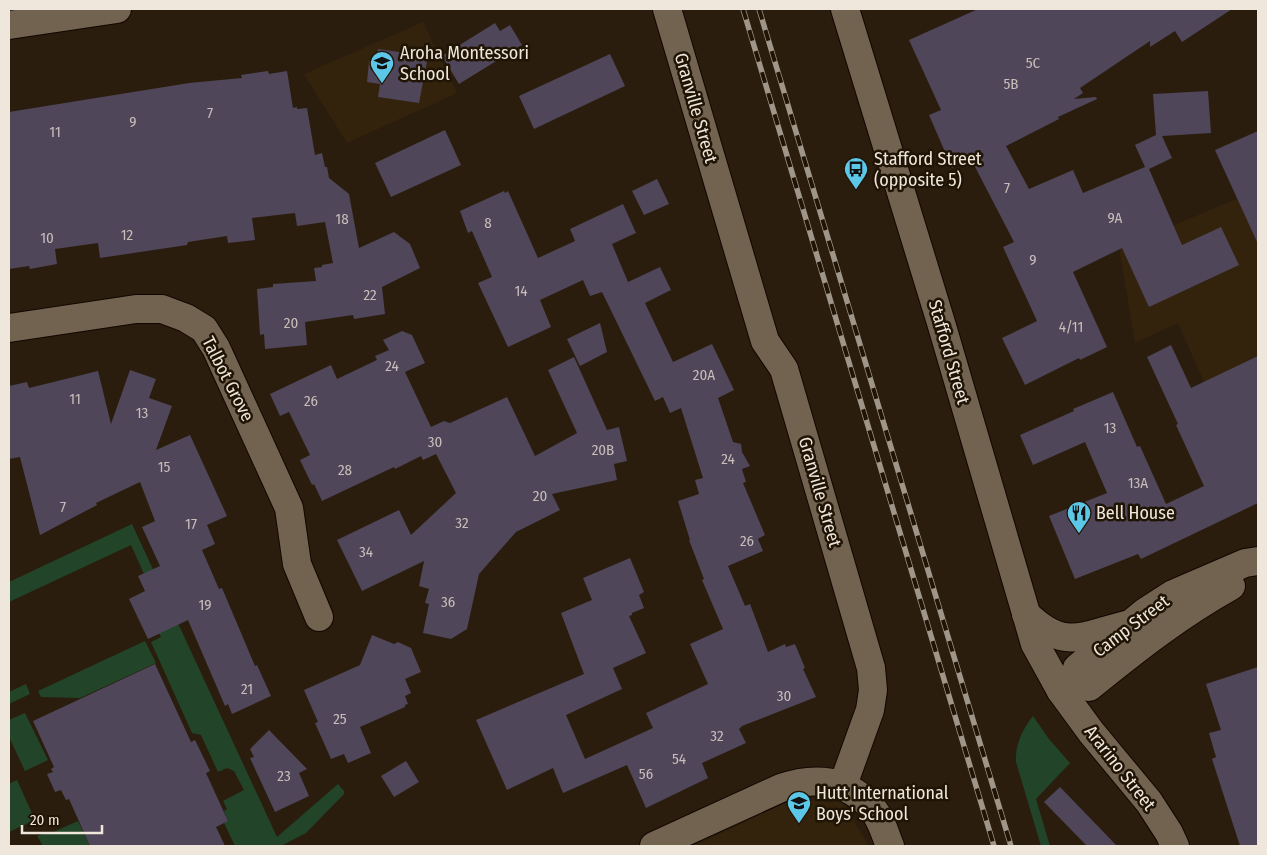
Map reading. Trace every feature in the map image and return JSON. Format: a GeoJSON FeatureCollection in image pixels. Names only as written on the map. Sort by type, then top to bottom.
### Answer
{"type":"FeatureCollection","features":[{"type":"Feature","properties":{"kind":"street"},"geometry":{"type":"LineString","coordinates":[[9,25],[38,15],[117,9]]}},
{"type":"Feature","properties":{"kind":"street","name":"Granville Street"},"geometry":{"type":"LineString","coordinates":[[667,9],[764,341],[784,369],[871,668],[873,690],[870,710],[843,785]]}},
{"type":"Feature","properties":{"kind":"street","name":"Stafford Street"},"geometry":{"type":"LineString","coordinates":[[845,9],[942,326],[1035,644],[1067,687]]}},
{"type":"Feature","properties":{"kind":"street","name":"Talbot Grove"},"geometry":{"type":"LineString","coordinates":[[9,328],[136,309],[162,309],[186,318],[204,329],[216,348],[290,508],[296,564],[319,617]]}},
{"type":"Feature","properties":{"kind":"street","name":"Camp Street"},"geometry":{"type":"LineString","coordinates":[[1258,561],[1245,563],[1173,594],[1145,612],[1077,668],[1067,687],[1089,687],[1154,635],[1198,605],[1249,576],[1258,567]]}},
{"type":"Feature","properties":{"kind":"street"},"geometry":{"type":"LineString","coordinates":[[1026,614],[1051,633],[1059,637],[1069,638],[1082,638],[1131,624]]}},
{"type":"Feature","properties":{"kind":"street","name":"Ararino Street"},"geometry":{"type":"LineString","coordinates":[[1067,687],[1091,732],[1149,802],[1175,846]]}},
{"type":"Feature","properties":{"kind":"street"},"geometry":{"type":"LineString","coordinates":[[654,846],[764,795],[798,782],[822,781],[843,785],[858,794],[873,809],[890,846]]}},
{"type":"Feature","properties":{"kind":"shaded area","name":"Aroha Montessori School"},"geometry":{"type":"Polygon","coordinates":[[[423,22],[457,93],[347,143],[304,74],[423,22]]]}},
{"type":"Feature","properties":{"kind":"shaded area"},"geometry":{"type":"Polygon","coordinates":[[[1258,190],[1258,504],[1178,323],[1135,343],[1119,248],[1258,190]]]}},
{"type":"Feature","properties":{"kind":"shaded area","name":"Hutt International Boys' School"},"geometry":{"type":"Polygon","coordinates":[[[794,799],[842,802],[869,846],[694,846],[794,799]]]}},
{"type":"Feature","properties":{"kind":"green space"},"geometry":{"type":"Polygon","coordinates":[[[132,524],[277,837],[338,784],[344,791],[344,794],[306,833],[281,846],[235,846],[224,823],[228,821],[224,811],[227,809],[223,801],[244,790],[234,771],[227,768],[218,772],[201,735],[192,733],[151,642],[161,637],[159,633],[177,625],[144,574],[131,545],[9,602],[9,582],[132,524]]]}},
{"type":"Feature","properties":{"kind":"green space"},"geometry":{"type":"Polygon","coordinates":[[[145,641],[156,663],[80,698],[41,697],[38,691],[145,641]]]}},
{"type":"Feature","properties":{"kind":"green space"},"geometry":{"type":"Polygon","coordinates":[[[26,684],[30,694],[9,704],[9,692],[26,684]]]}},
{"type":"Feature","properties":{"kind":"green space"},"geometry":{"type":"Polygon","coordinates":[[[25,713],[48,760],[25,771],[9,737],[9,720],[25,713]]]}},
{"type":"Feature","properties":{"kind":"green space"},"geometry":{"type":"Polygon","coordinates":[[[1033,716],[1049,739],[1070,763],[1036,799],[1050,846],[1041,846],[1016,762],[1020,738],[1033,716]]]}},
{"type":"Feature","properties":{"kind":"green space"},"geometry":{"type":"Polygon","coordinates":[[[17,780],[35,820],[9,832],[9,784],[17,780]]]}},
{"type":"Feature","properties":{"kind":"green space"},"geometry":{"type":"Polygon","coordinates":[[[78,821],[90,846],[43,846],[37,836],[47,832],[49,834],[78,821]]]}},
{"type":"Feature","properties":{"kind":"building"},"geometry":{"type":"Polygon","coordinates":[[[978,9],[1232,9],[1182,42],[1175,31],[1150,47],[1150,41],[1080,88],[1083,93],[1074,99],[1096,97],[1097,99],[1058,117],[1059,119],[1006,146],[1029,189],[1073,170],[1083,193],[1145,167],[1135,145],[1156,135],[1153,94],[1208,91],[1211,133],[1162,136],[1172,158],[1149,169],[1182,245],[1221,227],[1239,265],[1149,307],[1122,248],[1073,272],[1107,347],[1080,360],[1079,358],[1025,385],[1002,338],[1037,321],[1003,247],[1014,242],[971,159],[952,168],[929,115],[941,110],[909,40],[978,9]]]}},
{"type":"Feature","properties":{"kind":"building"},"geometry":{"type":"Polygon","coordinates":[[[495,23],[500,31],[510,25],[522,45],[459,84],[442,56],[495,23]]]}},
{"type":"Feature","properties":{"kind":"building"},"geometry":{"type":"Polygon","coordinates":[[[378,49],[428,56],[419,103],[378,97],[380,84],[367,82],[369,61],[376,62],[378,49]]]}},
{"type":"Feature","properties":{"kind":"building"},"geometry":{"type":"Polygon","coordinates":[[[610,54],[625,86],[534,129],[519,96],[610,54]]]}},
{"type":"Feature","properties":{"kind":"building"},"geometry":{"type":"Polygon","coordinates":[[[268,71],[269,74],[287,71],[293,108],[307,108],[315,155],[322,153],[329,178],[349,194],[359,248],[394,232],[410,244],[420,268],[382,287],[385,314],[354,319],[353,315],[305,322],[307,345],[265,349],[264,334],[260,335],[257,289],[273,287],[273,284],[316,281],[314,268],[333,263],[325,222],[297,226],[295,213],[252,218],[255,240],[228,243],[227,236],[188,242],[187,245],[100,258],[98,243],[55,249],[57,264],[30,269],[29,266],[9,269],[9,112],[189,83],[242,78],[241,75],[268,71]]]}},
{"type":"Feature","properties":{"kind":"building"},"geometry":{"type":"Polygon","coordinates":[[[445,130],[461,165],[391,197],[375,163],[445,130]]]}},
{"type":"Feature","properties":{"kind":"building"},"geometry":{"type":"Polygon","coordinates":[[[1258,131],[1258,244],[1215,150],[1258,131]]]}},
{"type":"Feature","properties":{"kind":"building"},"geometry":{"type":"Polygon","coordinates":[[[657,179],[669,204],[644,215],[632,191],[657,179]]]}},
{"type":"Feature","properties":{"kind":"building"},"geometry":{"type":"Polygon","coordinates":[[[504,191],[505,193],[508,191],[538,258],[575,241],[570,229],[623,204],[636,233],[612,244],[628,282],[660,267],[671,290],[645,303],[673,362],[712,344],[734,390],[718,398],[733,442],[741,444],[742,452],[750,466],[742,469],[746,482],[743,483],[765,535],[758,539],[763,551],[728,566],[745,606],[750,604],[768,652],[785,644],[786,647],[795,644],[805,668],[803,669],[816,697],[742,726],[739,729],[746,743],[702,763],[708,778],[646,808],[627,765],[563,793],[553,768],[507,790],[476,720],[584,674],[561,613],[592,600],[583,578],[630,558],[644,592],[639,595],[644,608],[629,616],[646,653],[613,668],[622,689],[566,715],[585,759],[653,728],[646,713],[708,684],[690,644],[723,629],[702,580],[704,579],[689,540],[678,501],[699,494],[695,480],[703,478],[681,408],[670,413],[663,397],[655,401],[602,292],[590,296],[583,280],[540,300],[551,327],[508,347],[478,283],[492,277],[472,231],[468,233],[460,211],[504,191]]]}},
{"type":"Feature","properties":{"kind":"building"},"geometry":{"type":"Polygon","coordinates":[[[600,323],[607,352],[580,366],[567,339],[600,323]]]}},
{"type":"Feature","properties":{"kind":"building"},"geometry":{"type":"Polygon","coordinates":[[[402,331],[412,335],[425,363],[405,372],[431,427],[444,421],[450,423],[507,397],[535,456],[577,433],[548,370],[574,357],[607,430],[619,427],[627,461],[614,464],[617,480],[552,494],[560,510],[516,532],[479,574],[467,629],[451,639],[423,633],[429,604],[425,603],[429,589],[419,586],[424,561],[362,591],[337,540],[399,510],[411,535],[456,493],[436,454],[423,460],[421,456],[395,469],[394,467],[322,501],[300,460],[310,455],[289,412],[280,416],[270,394],[331,365],[337,379],[377,360],[375,356],[389,350],[383,340],[402,331]]]}},
{"type":"Feature","properties":{"kind":"building"},"geometry":{"type":"Polygon","coordinates":[[[1171,345],[1191,388],[1258,356],[1258,503],[1141,559],[1138,554],[1075,579],[1049,516],[1107,493],[1085,442],[1033,465],[1020,435],[1113,392],[1137,447],[1140,446],[1166,504],[1204,486],[1147,357],[1171,345]]]}},
{"type":"Feature","properties":{"kind":"building"},"geometry":{"type":"Polygon","coordinates":[[[130,370],[156,379],[149,398],[172,406],[156,450],[190,435],[227,516],[207,525],[215,544],[202,550],[219,589],[222,588],[255,666],[257,665],[271,696],[232,714],[228,704],[225,706],[188,620],[148,639],[129,599],[145,591],[138,576],[160,566],[142,527],[155,521],[140,482],[96,503],[97,505],[40,535],[20,457],[9,459],[9,386],[27,382],[29,388],[98,371],[111,424],[130,370]]]}},
{"type":"Feature","properties":{"kind":"building"},"geometry":{"type":"Polygon","coordinates":[[[372,635],[394,644],[398,642],[411,648],[421,672],[405,679],[411,693],[405,696],[408,704],[405,707],[360,727],[371,753],[348,763],[344,754],[331,759],[315,723],[318,722],[304,690],[360,665],[372,635]]]}},
{"type":"Feature","properties":{"kind":"building"},"geometry":{"type":"Polygon","coordinates":[[[155,664],[191,742],[195,740],[210,771],[206,773],[228,821],[216,827],[225,846],[90,846],[69,799],[66,800],[61,790],[55,792],[47,774],[53,772],[51,769],[54,767],[33,721],[155,664]]]}},
{"type":"Feature","properties":{"kind":"building"},"geometry":{"type":"Polygon","coordinates":[[[1258,667],[1258,846],[1240,846],[1212,759],[1216,757],[1209,733],[1221,730],[1206,684],[1258,667]]]}},
{"type":"Feature","properties":{"kind":"building"},"geometry":{"type":"Polygon","coordinates":[[[269,730],[307,769],[299,773],[309,796],[275,812],[250,758],[254,757],[250,749],[269,730]]]}},
{"type":"Feature","properties":{"kind":"building"},"geometry":{"type":"Polygon","coordinates":[[[406,761],[419,782],[394,797],[381,776],[406,761]]]}},
{"type":"Feature","properties":{"kind":"building"},"geometry":{"type":"Polygon","coordinates":[[[1060,787],[1117,846],[1087,846],[1044,802],[1060,787]]]}},
{"type":"Feature","properties":{"kind":"railway"},"geometry":{"type":"LineString","coordinates":[[743,9],[994,846]]}},
{"type":"Feature","properties":{"kind":"railway"},"geometry":{"type":"LineString","coordinates":[[759,9],[1011,846]]}},
{"type":"Feature","properties":{"kind":"place","name":"Aroha Montessori School"},"geometry":{"type":"Point","coordinates":[382,84]}},
{"type":"Feature","properties":{"kind":"place","name":"Stafford Street (opposite 5)"},"geometry":{"type":"Point","coordinates":[856,190]}},
{"type":"Feature","properties":{"kind":"place","name":"Bell House"},"geometry":{"type":"Point","coordinates":[1079,534]}},
{"type":"Feature","properties":{"kind":"place","name":"Hutt International Boys' School"},"geometry":{"type":"Point","coordinates":[799,824]}}]}
